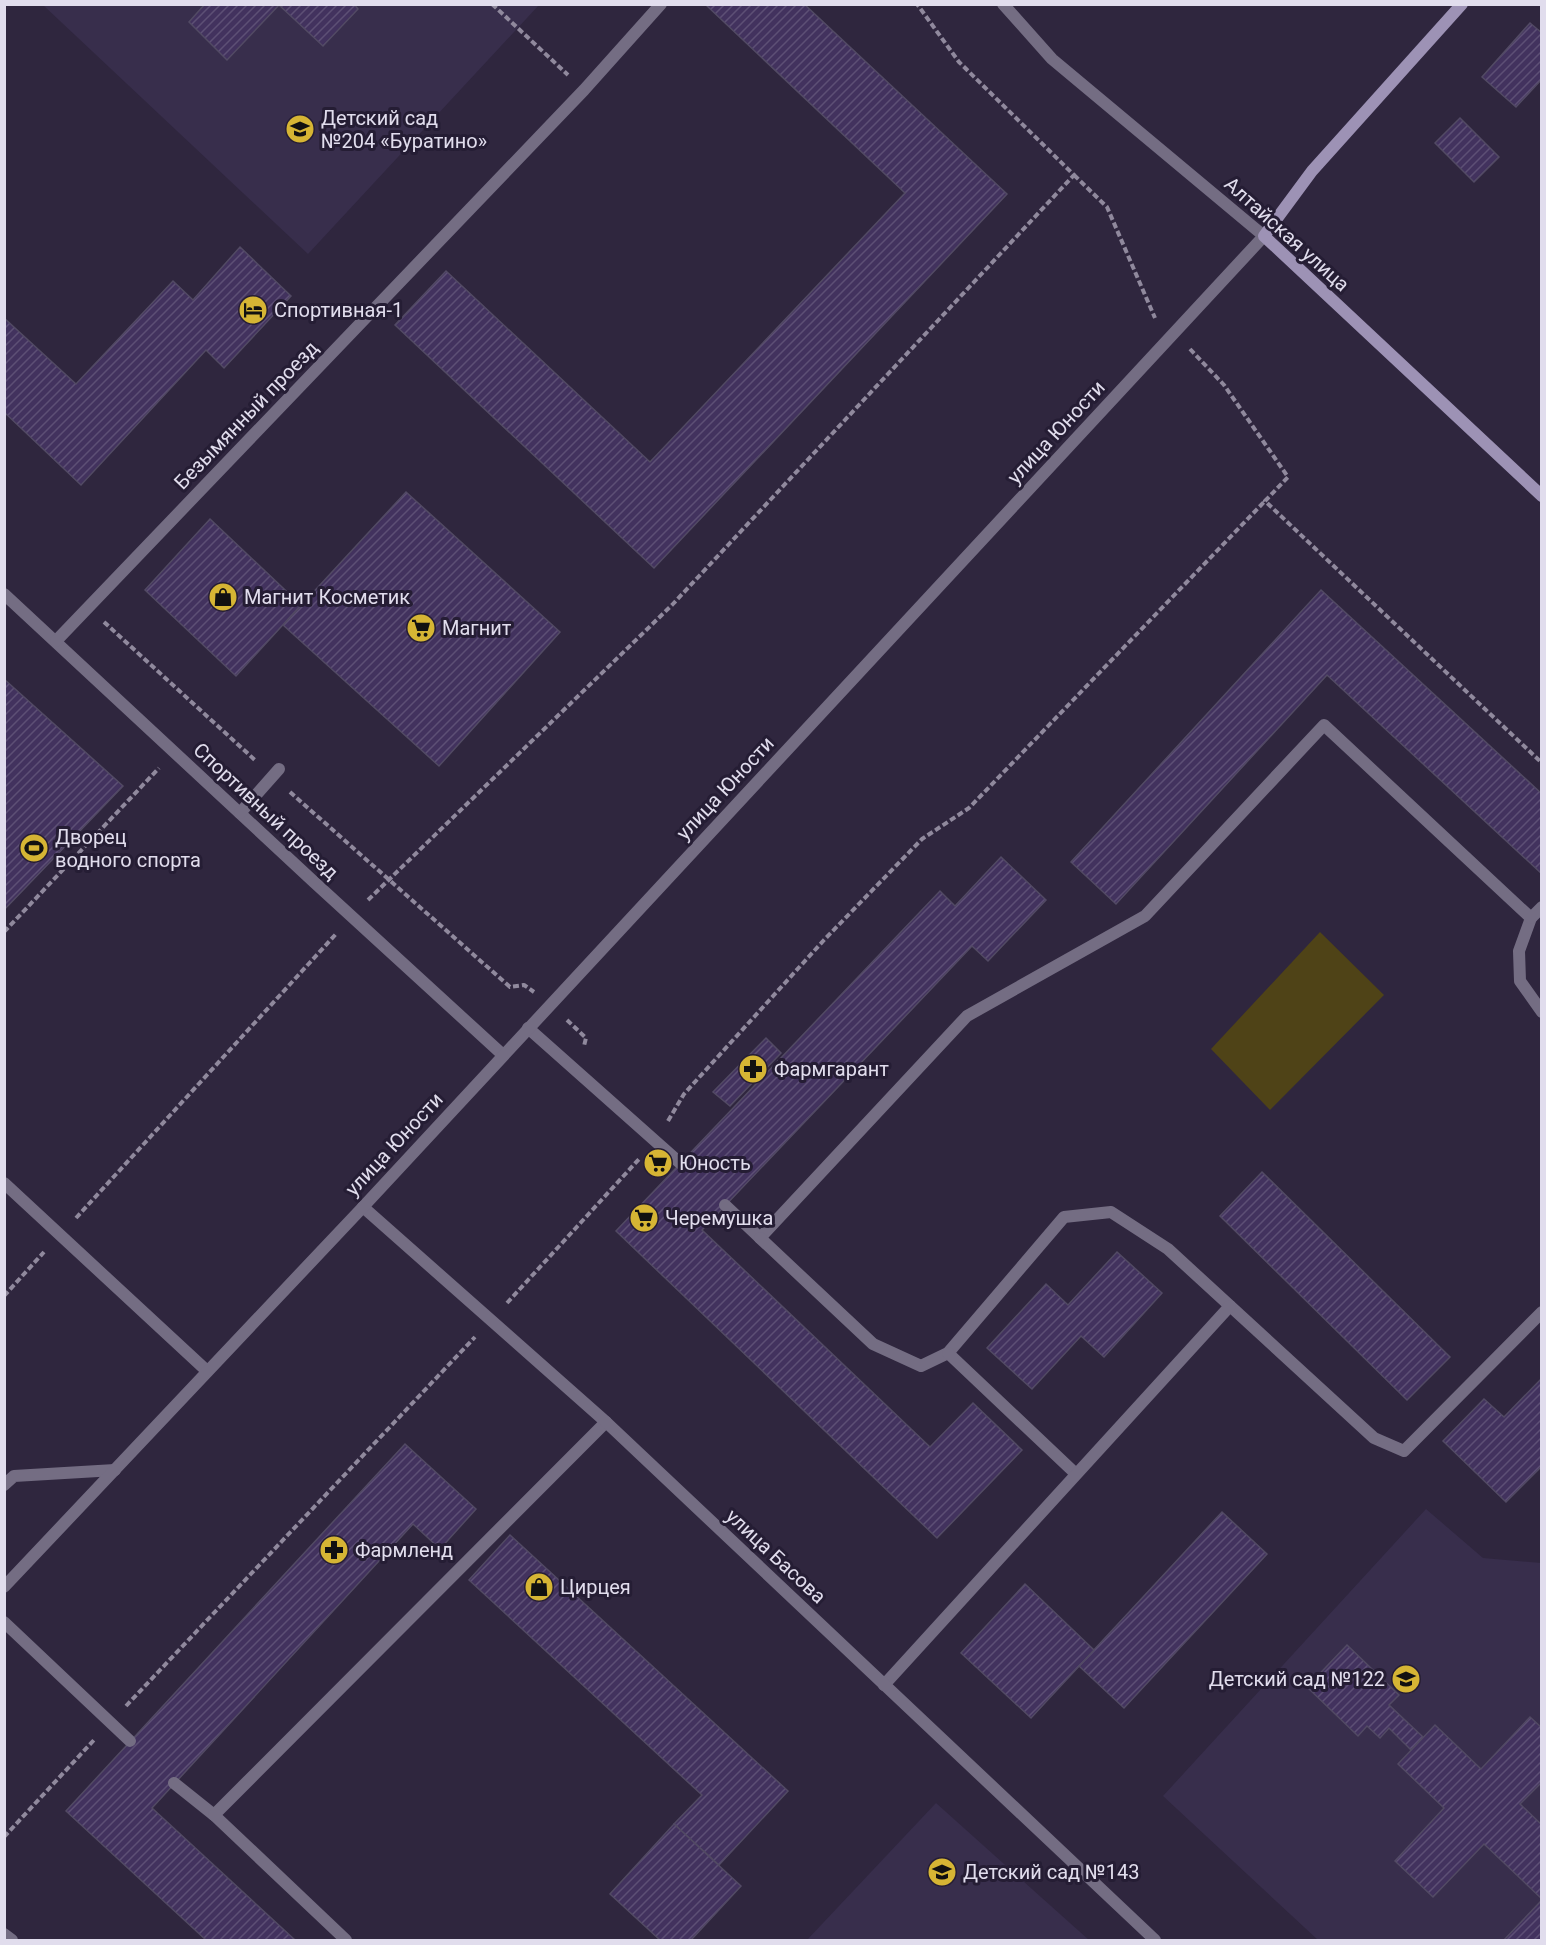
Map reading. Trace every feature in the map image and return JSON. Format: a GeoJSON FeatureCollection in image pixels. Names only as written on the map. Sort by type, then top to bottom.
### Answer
{"type":"FeatureCollection","features":[{"type":"Feature","properties":{"kind":"main road","name":"улица Юности"},"geometry":{"type":"LineString","coordinates":[[1264,236],[1312,171],[1462,4]]}},
{"type":"Feature","properties":{"kind":"main road","name":"Алтайская улица"},"geometry":{"type":"LineString","coordinates":[[1264,236],[1542,496]]}},
{"type":"Feature","properties":{"kind":"street","name":"Безымянный проезд"},"geometry":{"type":"LineString","coordinates":[[56,641],[584,90],[661,4]]}},
{"type":"Feature","properties":{"kind":"street","name":"Алтайская улица"},"geometry":{"type":"LineString","coordinates":[[1003,4],[1052,59],[1264,236]]}},
{"type":"Feature","properties":{"kind":"street","name":"улица Юности"},"geometry":{"type":"LineString","coordinates":[[4,1587],[363,1207],[1264,236]]}},
{"type":"Feature","properties":{"kind":"street","name":"Спортивный проезд"},"geometry":{"type":"LineString","coordinates":[[4,594],[503,1055]]}},
{"type":"Feature","properties":{"kind":"street"},"geometry":{"type":"LineString","coordinates":[[760,1238],[968,1017],[1145,916],[1324,725],[1531,918]]}},
{"type":"Feature","properties":{"kind":"street"},"geometry":{"type":"LineString","coordinates":[[240,813],[276,773]]}},
{"type":"Feature","properties":{"kind":"street"},"geometry":{"type":"LineString","coordinates":[[1542,907],[1531,918],[1519,951],[1520,981],[1542,1012]]}},
{"type":"Feature","properties":{"kind":"street"},"geometry":{"type":"LineString","coordinates":[[528,1028],[680,1163]]}},
{"type":"Feature","properties":{"kind":"street"},"geometry":{"type":"LineString","coordinates":[[4,1183],[207,1371]]}},
{"type":"Feature","properties":{"kind":"street"},"geometry":{"type":"LineString","coordinates":[[725,1205],[873,1344],[921,1366],[948,1353],[1064,1217],[1111,1212],[1168,1250],[1374,1438],[1404,1451],[1542,1312]]}},
{"type":"Feature","properties":{"kind":"street","name":"улица Басова"},"geometry":{"type":"LineString","coordinates":[[363,1207],[606,1422],[1155,1941]]}},
{"type":"Feature","properties":{"kind":"street"},"geometry":{"type":"LineString","coordinates":[[884,1685],[1230,1306]]}},
{"type":"Feature","properties":{"kind":"street"},"geometry":{"type":"LineString","coordinates":[[948,1353],[1076,1474]]}},
{"type":"Feature","properties":{"kind":"street"},"geometry":{"type":"LineString","coordinates":[[214,1815],[606,1422]]}},
{"type":"Feature","properties":{"kind":"street"},"geometry":{"type":"LineString","coordinates":[[4,1485],[14,1476],[115,1470]]}},
{"type":"Feature","properties":{"kind":"street"},"geometry":{"type":"LineString","coordinates":[[4,1622],[130,1741]]}},
{"type":"Feature","properties":{"kind":"street"},"geometry":{"type":"LineString","coordinates":[[174,1783],[214,1815],[346,1941]]}},
{"type":"Feature","properties":{"kind":"street"},"geometry":{"type":"LineString","coordinates":[[4,1934],[12,1941]]}},
{"type":"Feature","properties":{"kind":"path"},"geometry":{"type":"LineString","coordinates":[[492,4],[584,90]]}},
{"type":"Feature","properties":{"kind":"path"},"geometry":{"type":"LineString","coordinates":[[4,1837],[491,1320],[655,1141],[684,1094],[824,940],[922,839],[969,808],[1288,477],[1224,385],[1175,332],[1154,318],[1107,207],[959,62],[917,4]]}},
{"type":"Feature","properties":{"kind":"path"},"geometry":{"type":"LineString","coordinates":[[4,1296],[351,916],[672,604],[1074,175]]}},
{"type":"Feature","properties":{"kind":"path"},"geometry":{"type":"LineString","coordinates":[[1265,501],[1542,763]]}},
{"type":"Feature","properties":{"kind":"path"},"geometry":{"type":"LineString","coordinates":[[88,608],[276,773],[390,880],[510,987],[524,985],[550,1004],[586,1038],[582,1052]]}},
{"type":"Feature","properties":{"kind":"path"},"geometry":{"type":"LineString","coordinates":[[4,932],[174,752]]}},
{"type":"Feature","properties":{"kind":"shaded area","name":"Детский сад №204 «Буратино»"},"geometry":{"type":"Polygon","coordinates":[[[43,5],[539,5],[308,254],[43,5]]]}},
{"type":"Feature","properties":{"kind":"shaded area"},"geometry":{"type":"Polygon","coordinates":[[[1320,932],[1384,995],[1270,1110],[1211,1049],[1320,932]]]}},
{"type":"Feature","properties":{"kind":"shaded area","name":"Детский сад №122"},"geometry":{"type":"Polygon","coordinates":[[[1426,1509],[1483,1558],[1541,1563],[1541,1940],[1318,1940],[1163,1796],[1426,1509]]]}},
{"type":"Feature","properties":{"kind":"shaded area","name":"Детский сад №143"},"geometry":{"type":"Polygon","coordinates":[[[936,1803],[1089,1940],[807,1940],[936,1803]]]}},
{"type":"Feature","properties":{"kind":"building"},"geometry":{"type":"Polygon","coordinates":[[[205,4],[354,4],[358,9],[323,46],[279,5],[227,60],[189,22],[205,4]]]}},
{"type":"Feature","properties":{"kind":"building"},"geometry":{"type":"Polygon","coordinates":[[[705,4],[804,4],[1007,194],[654,568],[395,325],[446,271],[650,462],[905,193],[705,4]]]}},
{"type":"Feature","properties":{"kind":"building"},"geometry":{"type":"Polygon","coordinates":[[[1530,23],[1542,33],[1542,79],[1516,107],[1482,77],[1530,23]]]}},
{"type":"Feature","properties":{"kind":"building"},"geometry":{"type":"Polygon","coordinates":[[[1460,118],[1499,157],[1474,182],[1435,143],[1460,118]]]}},
{"type":"Feature","properties":{"kind":"building"},"geometry":{"type":"Polygon","coordinates":[[[240,247],[291,296],[224,368],[206,350],[81,485],[4,412],[4,318],[76,384],[173,281],[193,300],[240,247]]]}},
{"type":"Feature","properties":{"kind":"building","name":"Магнит"},"geometry":{"type":"Polygon","coordinates":[[[406,492],[560,632],[439,766],[283,625],[406,492]]]}},
{"type":"Feature","properties":{"kind":"building","name":"Магнит Косметик"},"geometry":{"type":"Polygon","coordinates":[[[210,519],[301,605],[236,676],[145,590],[210,519]]]}},
{"type":"Feature","properties":{"kind":"building"},"geometry":{"type":"Polygon","coordinates":[[[1321,590],[1542,794],[1542,874],[1327,675],[1116,904],[1071,862],[1321,590]]]}},
{"type":"Feature","properties":{"kind":"building","name":"Дворец водного спорта"},"geometry":{"type":"Polygon","coordinates":[[[4,679],[123,786],[4,910],[4,679]]]}},
{"type":"Feature","properties":{"kind":"building"},"geometry":{"type":"Polygon","coordinates":[[[1001,857],[1046,900],[988,961],[972,946],[702,1230],[930,1447],[973,1403],[1022,1450],[937,1538],[616,1231],[940,891],[955,906],[1001,857]]]}},
{"type":"Feature","properties":{"kind":"building"},"geometry":{"type":"Polygon","coordinates":[[[766,1038],[781,1053],[730,1106],[713,1092],[766,1038]]]}},
{"type":"Feature","properties":{"kind":"building"},"geometry":{"type":"Polygon","coordinates":[[[1262,1172],[1450,1357],[1407,1400],[1220,1216],[1262,1172]]]}},
{"type":"Feature","properties":{"kind":"building"},"geometry":{"type":"Polygon","coordinates":[[[1117,1252],[1162,1293],[1104,1357],[1081,1336],[1032,1389],[987,1348],[1046,1284],[1068,1305],[1117,1252]]]}},
{"type":"Feature","properties":{"kind":"building"},"geometry":{"type":"Polygon","coordinates":[[[1542,1378],[1542,1466],[1506,1502],[1443,1441],[1484,1399],[1504,1417],[1542,1378]]]}},
{"type":"Feature","properties":{"kind":"building"},"geometry":{"type":"Polygon","coordinates":[[[405,1444],[476,1509],[440,1549],[413,1524],[152,1808],[295,1940],[206,1940],[66,1811],[405,1444]]]}},
{"type":"Feature","properties":{"kind":"building"},"geometry":{"type":"Polygon","coordinates":[[[1222,1512],[1267,1554],[1124,1708],[1079,1666],[1222,1512]]]}},
{"type":"Feature","properties":{"kind":"building"},"geometry":{"type":"Polygon","coordinates":[[[510,1535],[788,1791],[719,1865],[674,1824],[702,1795],[469,1580],[510,1535]]]}},
{"type":"Feature","properties":{"kind":"building"},"geometry":{"type":"Polygon","coordinates":[[[1025,1584],[1094,1650],[1031,1718],[961,1653],[1025,1584]]]}},
{"type":"Feature","properties":{"kind":"building"},"geometry":{"type":"Polygon","coordinates":[[[1347,1645],[1399,1695],[1389,1705],[1423,1737],[1411,1750],[1389,1728],[1380,1738],[1367,1726],[1358,1736],[1307,1687],[1347,1645]]]}},
{"type":"Feature","properties":{"kind":"building"},"geometry":{"type":"Polygon","coordinates":[[[1530,1717],[1542,1728],[1542,1782],[1520,1804],[1542,1825],[1542,1899],[1484,1844],[1433,1897],[1395,1861],[1444,1808],[1398,1764],[1435,1725],[1481,1769],[1530,1717]]]}},
{"type":"Feature","properties":{"kind":"building"},"geometry":{"type":"Polygon","coordinates":[[[674,1824],[741,1886],[691,1940],[660,1940],[610,1894],[674,1824]]]}},
{"type":"Feature","properties":{"kind":"building"},"geometry":{"type":"Polygon","coordinates":[[[1542,1900],[1542,1940],[1504,1940],[1542,1900]]]}},
{"type":"Feature","properties":{"kind":"place","name":"Детский сад №204 «Буратино»"},"geometry":{"type":"Point","coordinates":[300,129]}},
{"type":"Feature","properties":{"kind":"place","name":"Спортивная-1"},"geometry":{"type":"Point","coordinates":[253,310]}},
{"type":"Feature","properties":{"kind":"place","name":"Магнит Косметик"},"geometry":{"type":"Point","coordinates":[223,597]}},
{"type":"Feature","properties":{"kind":"place","name":"Магнит"},"geometry":{"type":"Point","coordinates":[421,628]}},
{"type":"Feature","properties":{"kind":"place","name":"Дворец водного спорта"},"geometry":{"type":"Point","coordinates":[34,848]}},
{"type":"Feature","properties":{"kind":"place","name":"Фармгарант"},"geometry":{"type":"Point","coordinates":[753,1069]}},
{"type":"Feature","properties":{"kind":"place","name":"Юность"},"geometry":{"type":"Point","coordinates":[658,1163]}},
{"type":"Feature","properties":{"kind":"place","name":"Черемушка"},"geometry":{"type":"Point","coordinates":[644,1218]}},
{"type":"Feature","properties":{"kind":"place","name":"Фармленд"},"geometry":{"type":"Point","coordinates":[334,1550]}},
{"type":"Feature","properties":{"kind":"place","name":"Цирцея"},"geometry":{"type":"Point","coordinates":[539,1587]}},
{"type":"Feature","properties":{"kind":"place","name":"Детский сад №122"},"geometry":{"type":"Point","coordinates":[1406,1679]}},
{"type":"Feature","properties":{"kind":"place","name":"Детский сад №143"},"geometry":{"type":"Point","coordinates":[942,1872]}}]}
